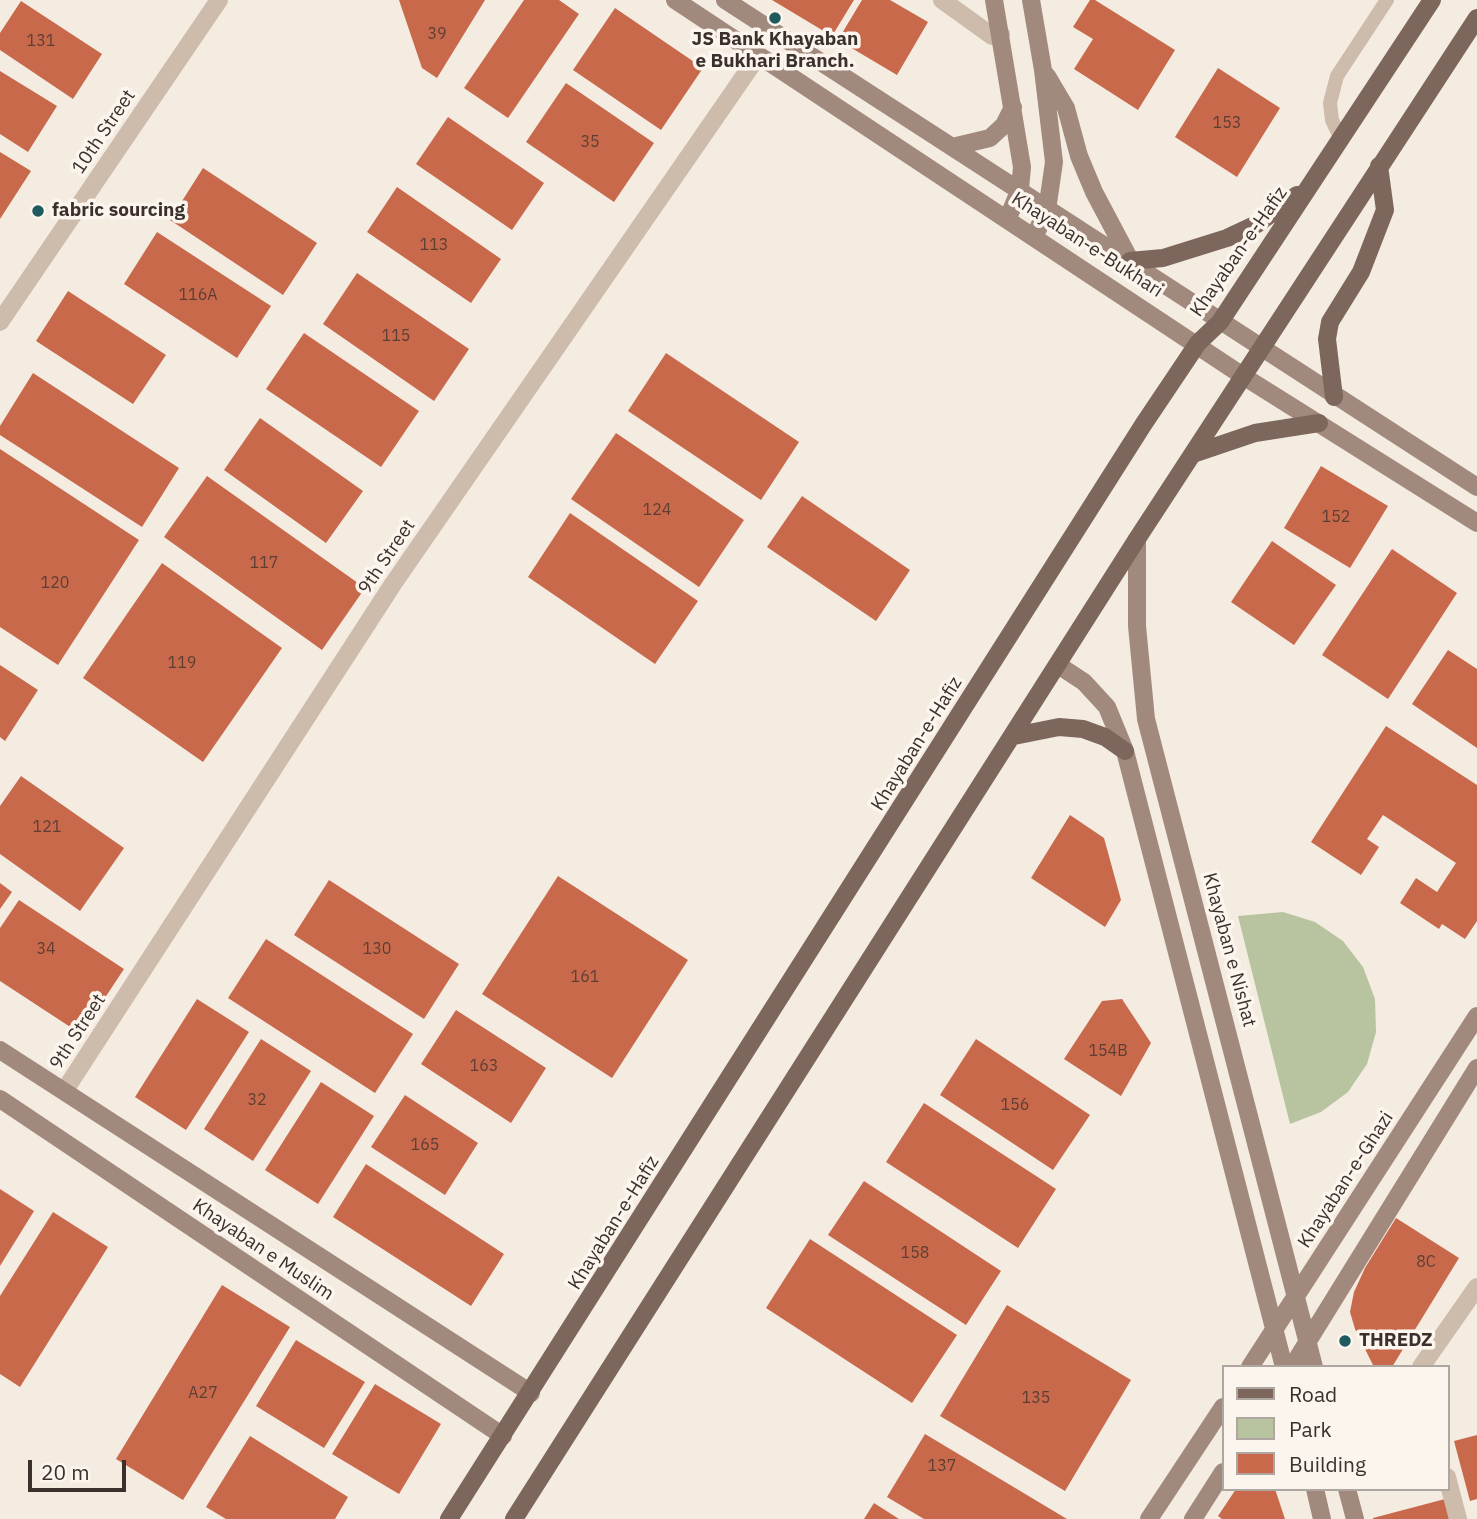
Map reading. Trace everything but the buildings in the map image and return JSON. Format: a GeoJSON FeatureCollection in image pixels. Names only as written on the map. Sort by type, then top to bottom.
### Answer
{"type":"FeatureCollection","features":[{"type":"Feature","properties":{"kind":"main road","name":"Khayaban-e-Hafiz"},"geometry":{"type":"LineString","coordinates":[[449,1519],[1198,343],[1220,321],[1432,0]]}},
{"type":"Feature","properties":{"kind":"main road"},"geometry":{"type":"LineString","coordinates":[[514,1519],[1137,539],[1477,18]]}},
{"type":"Feature","properties":{"kind":"main road"},"geometry":{"type":"LineString","coordinates":[[1334,397],[1327,339],[1330,322],[1361,272],[1385,210],[1379,166]]}},
{"type":"Feature","properties":{"kind":"main road"},"geometry":{"type":"LineString","coordinates":[[1130,261],[1163,258],[1227,238],[1257,224],[1310,184]]}},
{"type":"Feature","properties":{"kind":"main road"},"geometry":{"type":"LineString","coordinates":[[1193,454],[1255,433],[1319,423]]}},
{"type":"Feature","properties":{"kind":"main road"},"geometry":{"type":"LineString","coordinates":[[1014,736],[1059,727],[1083,729],[1105,737],[1125,751]]}},
{"type":"Feature","properties":{"kind":"street","name":"10th Street"},"geometry":{"type":"LineString","coordinates":[[0,322],[219,0]]}},
{"type":"Feature","properties":{"kind":"street","name":"Khayaban-e-Bukhari"},"geometry":{"type":"LineString","coordinates":[[675,0],[1198,343],[1243,376],[1477,523]]}},
{"type":"Feature","properties":{"kind":"street","name":"Khayaban-e-Bukhari"},"geometry":{"type":"LineString","coordinates":[[725,0],[1020,188],[1047,210],[1477,487]]}},
{"type":"Feature","properties":{"kind":"street"},"geometry":{"type":"LineString","coordinates":[[942,0],[992,36],[1001,34]]}},
{"type":"Feature","properties":{"kind":"street"},"geometry":{"type":"LineString","coordinates":[[994,0],[1021,151],[1020,188],[1007,218]]}},
{"type":"Feature","properties":{"kind":"street"},"geometry":{"type":"LineString","coordinates":[[1031,0],[1054,162],[1047,210],[1035,236]]}},
{"type":"Feature","properties":{"kind":"street","name":"9th Street"},"geometry":{"type":"LineString","coordinates":[[65,1090],[393,584],[758,56]]}},
{"type":"Feature","properties":{"kind":"street"},"geometry":{"type":"LineString","coordinates":[[1043,70],[1066,108],[1087,176],[1130,261]]}},
{"type":"Feature","properties":{"kind":"street"},"geometry":{"type":"LineString","coordinates":[[953,147],[990,138],[1004,125],[1013,107]]}},
{"type":"Feature","properties":{"kind":"street","name":"Khayaban e Nishat"},"geometry":{"type":"LineString","coordinates":[[1137,539],[1137,626],[1146,719],[1298,1294],[1314,1365]]}},
{"type":"Feature","properties":{"kind":"street"},"geometry":{"type":"LineString","coordinates":[[1058,665],[1084,682],[1107,707],[1125,751],[1284,1365]]}},
{"type":"Feature","properties":{"kind":"street","name":"Khayaban-e-Ghazi"},"geometry":{"type":"LineString","coordinates":[[1251,1365],[1477,1016]]}},
{"type":"Feature","properties":{"kind":"street"},"geometry":{"type":"LineString","coordinates":[[0,1050],[531,1393]]}},
{"type":"Feature","properties":{"kind":"street"},"geometry":{"type":"LineString","coordinates":[[1293,1365],[1477,1068]]}},
{"type":"Feature","properties":{"kind":"street","name":"Khayaban e Muslim"},"geometry":{"type":"LineString","coordinates":[[0,1099],[503,1436]]}},
{"type":"Feature","properties":{"kind":"street"},"geometry":{"type":"LineString","coordinates":[[1422,1365],[1477,1287]]}},
{"type":"Feature","properties":{"kind":"street"},"geometry":{"type":"LineString","coordinates":[[1149,1519],[1222,1409]]}},
{"type":"Feature","properties":{"kind":"street"},"geometry":{"type":"LineString","coordinates":[[1193,1519],[1222,1474]]}},
{"type":"Feature","properties":{"kind":"street"},"geometry":{"type":"LineString","coordinates":[[1449,1485],[1458,1519]]}},
{"type":"Feature","properties":{"kind":"street"},"geometry":{"type":"LineString","coordinates":[[1315,1491],[1322,1519]]}},
{"type":"Feature","properties":{"kind":"street"},"geometry":{"type":"LineString","coordinates":[[1348,1491],[1355,1519]]}},
{"type":"Feature","properties":{"kind":"lane"},"geometry":{"type":"LineString","coordinates":[[1341,139],[1332,120],[1331,103],[1338,76],[1387,0]]}},
{"type":"Feature","properties":{"kind":"green space"},"geometry":{"type":"Polygon","coordinates":[[[1283,912],[1315,922],[1343,941],[1363,967],[1375,999],[1376,1032],[1367,1064],[1348,1092],[1321,1112],[1290,1124],[1238,916],[1283,912]]]}},
{"type":"Feature","properties":{"kind":"place","name":"JS Bank Khayaban e Bukhari Branch."},"geometry":{"type":"Point","coordinates":[775,18]}},
{"type":"Feature","properties":{"kind":"place","name":"fabric sourcing"},"geometry":{"type":"Point","coordinates":[38,211]}},
{"type":"Feature","properties":{"kind":"place","name":"THREDZ"},"geometry":{"type":"Point","coordinates":[1345,1341]}}]}
